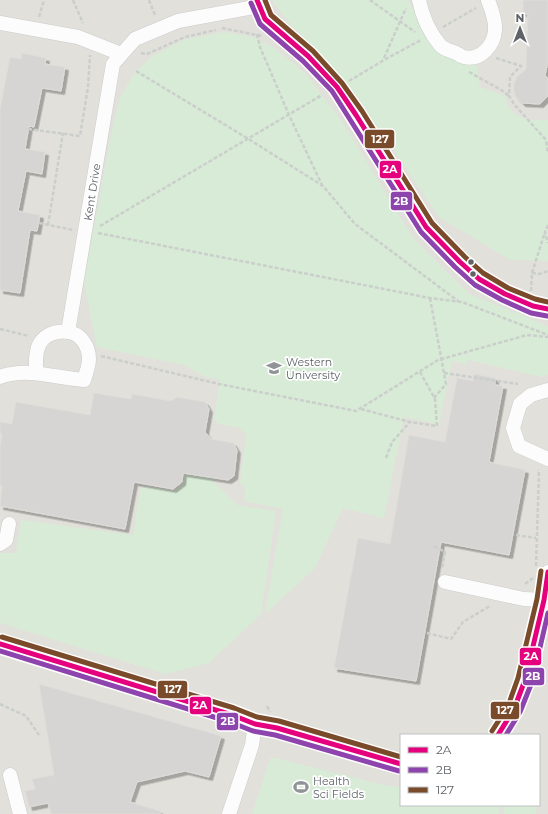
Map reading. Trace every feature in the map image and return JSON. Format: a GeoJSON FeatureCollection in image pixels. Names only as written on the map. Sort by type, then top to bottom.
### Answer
{"type":"FeatureCollection","features":[{"type":"Feature","properties":{"kind":"street"},"geometry":{"type":"LineString","coordinates":[[419,0],[421,12],[440,46],[464,57],[476,57],[485,52],[493,41],[496,29],[494,16],[488,1]]}},
{"type":"Feature","properties":{"kind":"street"},"geometry":{"type":"LineString","coordinates":[[254,5],[265,19],[308,56],[337,87],[426,228],[479,279],[505,294],[533,306],[548,309]]}},
{"type":"Feature","properties":{"kind":"street","name":"Kent Drive"},"geometry":{"type":"LineString","coordinates":[[68,332],[113,64],[135,39],[178,21],[254,5]]}},
{"type":"Feature","properties":{"kind":"street"},"geometry":{"type":"LineString","coordinates":[[0,23],[78,38],[124,51]]}},
{"type":"Feature","properties":{"kind":"street"},"geometry":{"type":"LineString","coordinates":[[0,377],[8,374],[36,372],[84,380],[89,360],[88,352],[82,340],[78,336],[68,332],[53,333],[39,344],[36,355],[36,372]]}},
{"type":"Feature","properties":{"kind":"street"},"geometry":{"type":"LineString","coordinates":[[548,390],[531,395],[520,404],[513,428],[519,446],[548,459]]}},
{"type":"Feature","properties":{"kind":"street"},"geometry":{"type":"LineString","coordinates":[[0,544],[6,540],[9,524]]}},
{"type":"Feature","properties":{"kind":"street"},"geometry":{"type":"LineString","coordinates":[[499,734],[514,709],[525,680],[544,600],[548,572]]}},
{"type":"Feature","properties":{"kind":"street"},"geometry":{"type":"LineString","coordinates":[[443,578],[518,590],[544,600]]}},
{"type":"Feature","properties":{"kind":"street"},"geometry":{"type":"LineString","coordinates":[[0,644],[232,715],[255,724],[277,728],[400,764]]}},
{"type":"Feature","properties":{"kind":"street"},"geometry":{"type":"LineString","coordinates":[[229,814],[252,745],[255,724]]}},
{"type":"Feature","properties":{"kind":"street"},"geometry":{"type":"LineString","coordinates":[[10,775],[20,814]]}},
{"type":"Feature","properties":{"kind":"path"},"geometry":{"type":"LineString","coordinates":[[38,20],[44,0]]}},
{"type":"Feature","properties":{"kind":"path"},"geometry":{"type":"LineString","coordinates":[[73,0],[85,29]]}},
{"type":"Feature","properties":{"kind":"path"},"geometry":{"type":"LineString","coordinates":[[149,0],[155,15]]}},
{"type":"Feature","properties":{"kind":"path"},"geometry":{"type":"LineString","coordinates":[[345,83],[423,38],[370,0]]}},
{"type":"Feature","properties":{"kind":"path"},"geometry":{"type":"LineString","coordinates":[[432,33],[488,1]]}},
{"type":"Feature","properties":{"kind":"path"},"geometry":{"type":"LineString","coordinates":[[254,5],[260,47],[289,115],[323,186],[355,224],[459,302]]}},
{"type":"Feature","properties":{"kind":"path"},"geometry":{"type":"LineString","coordinates":[[384,60],[406,7]]}},
{"type":"Feature","properties":{"kind":"path"},"geometry":{"type":"LineString","coordinates":[[124,51],[147,54],[185,37],[224,28],[263,36]]}},
{"type":"Feature","properties":{"kind":"path"},"geometry":{"type":"LineString","coordinates":[[28,129],[80,136],[88,87],[90,55]]}},
{"type":"Feature","properties":{"kind":"path"},"geometry":{"type":"LineString","coordinates":[[492,57],[521,66],[510,77],[508,96],[547,140],[548,153]]}},
{"type":"Feature","properties":{"kind":"path"},"geometry":{"type":"LineString","coordinates":[[136,71],[323,186]]}},
{"type":"Feature","properties":{"kind":"path"},"geometry":{"type":"LineString","coordinates":[[98,227],[322,95]]}},
{"type":"Feature","properties":{"kind":"path"},"geometry":{"type":"LineString","coordinates":[[48,225],[63,133]]}},
{"type":"Feature","properties":{"kind":"path"},"geometry":{"type":"LineString","coordinates":[[39,223],[71,230]]}},
{"type":"Feature","properties":{"kind":"path"},"geometry":{"type":"LineString","coordinates":[[530,295],[532,272],[548,225]]}},
{"type":"Feature","properties":{"kind":"path"},"geometry":{"type":"LineString","coordinates":[[91,231],[430,298],[459,302],[548,336]]}},
{"type":"Feature","properties":{"kind":"path"},"geometry":{"type":"LineString","coordinates":[[545,232],[548,243]]}},
{"type":"Feature","properties":{"kind":"path"},"geometry":{"type":"LineString","coordinates":[[532,272],[539,274],[548,271]]}},
{"type":"Feature","properties":{"kind":"path"},"geometry":{"type":"LineString","coordinates":[[430,298],[446,384],[434,398]]}},
{"type":"Feature","properties":{"kind":"path"},"geometry":{"type":"LineString","coordinates":[[0,329],[43,340]]}},
{"type":"Feature","properties":{"kind":"path"},"geometry":{"type":"LineString","coordinates":[[88,352],[219,384],[356,411],[442,359],[526,335],[548,336]]}},
{"type":"Feature","properties":{"kind":"path"},"geometry":{"type":"LineString","coordinates":[[360,409],[410,422],[437,426],[434,398],[420,372]]}},
{"type":"Feature","properties":{"kind":"path"},"geometry":{"type":"LineString","coordinates":[[444,373],[525,384]]}},
{"type":"Feature","properties":{"kind":"path"},"geometry":{"type":"LineString","coordinates":[[517,391],[518,384]]}},
{"type":"Feature","properties":{"kind":"path"},"geometry":{"type":"LineString","coordinates":[[386,458],[392,442],[410,422]]}},
{"type":"Feature","properties":{"kind":"path"},"geometry":{"type":"LineString","coordinates":[[427,633],[451,639],[462,622],[518,590],[533,579],[536,572],[536,538],[540,470],[534,467]]}},
{"type":"Feature","properties":{"kind":"path"},"geometry":{"type":"LineString","coordinates":[[516,535],[536,538]]}},
{"type":"Feature","properties":{"kind":"path"},"geometry":{"type":"LineString","coordinates":[[434,546],[445,552],[443,578]]}},
{"type":"Feature","properties":{"kind":"path"},"geometry":{"type":"LineString","coordinates":[[0,704],[26,716],[39,735]]}},
{"type":"Feature","properties":{"kind":"shaded area","name":"Western University"},"geometry":{"type":"Polygon","coordinates":[[[0,0],[548,0],[548,814],[0,814],[0,0]]]}},
{"type":"Feature","properties":{"kind":"green space"},"geometry":{"type":"Polygon","coordinates":[[[273,0],[408,0],[429,36],[476,62],[480,87],[505,96],[509,108],[522,118],[548,120],[548,261],[510,260],[439,217],[351,88],[323,56],[291,25],[273,3],[273,0]]]}},
{"type":"Feature","properties":{"kind":"green space"},"geometry":{"type":"Polygon","coordinates":[[[224,32],[253,37],[274,48],[305,73],[341,120],[413,238],[469,294],[548,326],[548,375],[542,377],[468,360],[466,365],[452,361],[439,424],[404,417],[384,518],[343,508],[315,568],[265,614],[283,509],[244,501],[245,487],[240,483],[246,435],[240,428],[219,424],[214,420],[220,379],[205,377],[184,365],[97,347],[84,282],[111,135],[120,97],[136,71],[151,57],[183,40],[224,32]]]}},
{"type":"Feature","properties":{"kind":"green space"},"geometry":{"type":"Polygon","coordinates":[[[185,475],[210,478],[237,505],[276,511],[261,614],[209,663],[165,674],[0,623],[0,553],[16,553],[21,520],[133,535],[141,486],[174,491],[184,483],[185,475]]]}},
{"type":"Feature","properties":{"kind":"green space"},"geometry":{"type":"Polygon","coordinates":[[[271,757],[384,785],[400,787],[400,806],[499,806],[499,814],[252,814],[271,757]]]}},
{"type":"Feature","properties":{"kind":"green space"},"geometry":{"type":"Polygon","coordinates":[[[504,806],[536,806],[536,814],[504,814],[504,806]]]}},
{"type":"Feature","properties":{"kind":"building"},"geometry":{"type":"Polygon","coordinates":[[[523,0],[548,0],[548,62],[545,75],[548,79],[548,95],[540,104],[522,103],[515,96],[514,92],[514,82],[516,78],[526,69],[528,14],[523,13],[523,0]]]}},
{"type":"Feature","properties":{"kind":"building"},"geometry":{"type":"Polygon","coordinates":[[[22,53],[46,58],[45,64],[65,67],[61,91],[42,88],[34,127],[29,126],[25,149],[45,152],[42,174],[26,171],[18,211],[40,215],[37,231],[30,230],[20,293],[0,290],[0,109],[10,57],[21,59],[22,53]]]}},
{"type":"Feature","properties":{"kind":"building"},"geometry":{"type":"Polygon","coordinates":[[[474,374],[495,378],[495,385],[503,386],[489,462],[525,470],[509,555],[441,542],[416,681],[334,668],[358,538],[390,544],[409,435],[445,442],[457,378],[473,381],[474,374]]]}},
{"type":"Feature","properties":{"kind":"building"},"geometry":{"type":"Polygon","coordinates":[[[94,393],[131,399],[132,394],[171,401],[177,397],[205,402],[209,409],[205,432],[211,439],[233,443],[237,450],[234,476],[228,480],[183,473],[182,482],[173,489],[134,482],[125,529],[0,506],[2,486],[0,486],[0,447],[2,434],[0,433],[0,422],[12,424],[16,402],[90,415],[94,393]]]}},
{"type":"Feature","properties":{"kind":"building"},"geometry":{"type":"Polygon","coordinates":[[[39,684],[221,736],[209,777],[185,771],[137,782],[130,802],[160,811],[160,814],[51,814],[48,803],[29,807],[25,791],[35,789],[32,779],[54,775],[39,684]]]}},
{"type":"Feature","properties":{"kind":"transit line","name":"2A"},"geometry":{"type":"LineString","coordinates":[[257,0],[265,19],[308,56],[337,87],[426,227],[479,279],[505,294],[533,306],[548,309]]}},
{"type":"Feature","properties":{"kind":"transit line","name":"127"},"geometry":{"type":"LineString","coordinates":[[265,0],[271,15],[313,51],[342,83],[362,111],[432,223],[483,273],[508,288],[535,299],[548,302]]}},
{"type":"Feature","properties":{"kind":"transit line","name":"2B"},"geometry":{"type":"LineString","coordinates":[[251,3],[260,24],[303,61],[332,91],[421,232],[475,285],[502,300],[531,313],[547,316]]}},
{"type":"Feature","properties":{"kind":"transit line","name":"127"},"geometry":{"type":"LineString","coordinates":[[492,731],[508,706],[518,678],[537,599],[541,571]]}},
{"type":"Feature","properties":{"kind":"transit line","name":"2A"},"geometry":{"type":"LineString","coordinates":[[499,734],[514,709],[525,680],[544,600],[548,572]]}},
{"type":"Feature","properties":{"kind":"transit line","name":"2B"},"geometry":{"type":"LineString","coordinates":[[507,734],[520,712],[532,682],[548,613]]}},
{"type":"Feature","properties":{"kind":"transit line","name":"127"},"geometry":{"type":"LineString","coordinates":[[2,637],[234,708],[257,717],[279,721],[400,757]]}},
{"type":"Feature","properties":{"kind":"transit line","name":"2A"},"geometry":{"type":"LineString","coordinates":[[0,644],[232,715],[255,724],[277,728],[400,764]]}},
{"type":"Feature","properties":{"kind":"transit line","name":"2B"},"geometry":{"type":"LineString","coordinates":[[0,651],[230,722],[253,731],[275,735],[399,771]]}},
{"type":"Feature","properties":{"kind":"place","name":"Western University"},"geometry":{"type":"Point","coordinates":[274,368]}},
{"type":"Feature","properties":{"kind":"place","name":"Health Sci Fields"},"geometry":{"type":"Point","coordinates":[301,787]}}]}
